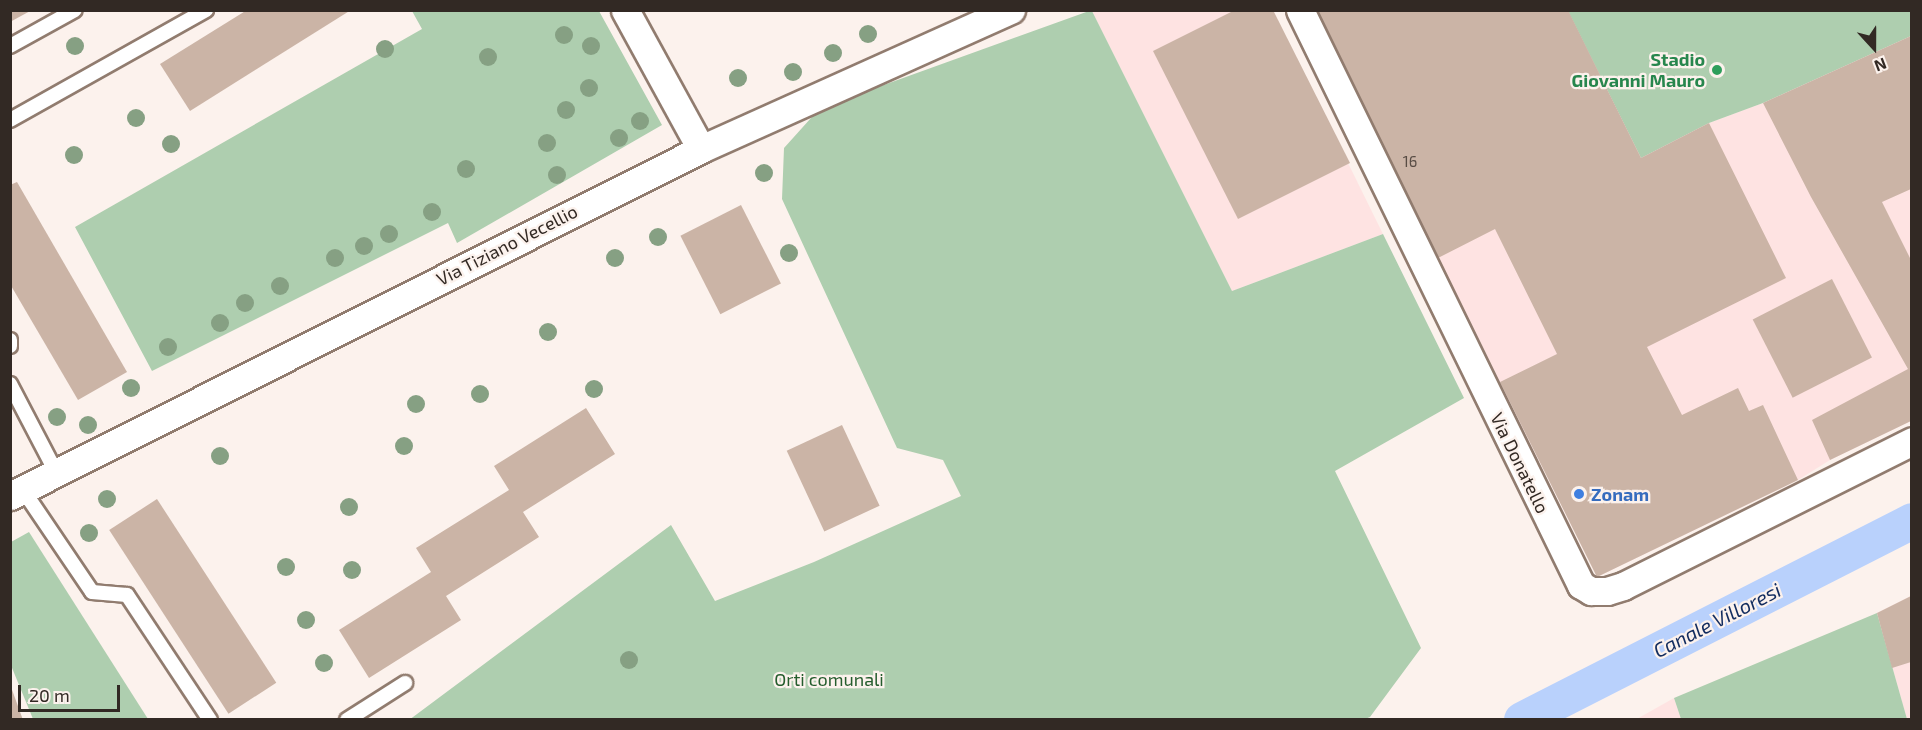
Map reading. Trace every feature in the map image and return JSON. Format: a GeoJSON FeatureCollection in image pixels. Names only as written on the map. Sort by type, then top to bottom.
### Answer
{"type":"FeatureCollection","features":[{"type":"Feature","properties":{"kind":"street"},"geometry":{"type":"LineString","coordinates":[[625,10],[701,149]]}},
{"type":"Feature","properties":{"kind":"street","name":"Via Tiziano Vecellio"},"geometry":{"type":"LineString","coordinates":[[17,493],[701,149],[1011,10]]}},
{"type":"Feature","properties":{"kind":"street","name":"Via Donatello"},"geometry":{"type":"LineString","coordinates":[[1300,10],[1581,585],[1591,591],[1607,591],[1623,586],[1911,441]]}},
{"type":"Feature","properties":{"kind":"lane"},"geometry":{"type":"LineString","coordinates":[[10,46],[75,10]]}},
{"type":"Feature","properties":{"kind":"lane"},"geometry":{"type":"LineString","coordinates":[[10,120],[206,10]]}},
{"type":"Feature","properties":{"kind":"lane"},"geometry":{"type":"LineString","coordinates":[[10,340],[10,346]]}},
{"type":"Feature","properties":{"kind":"lane"},"geometry":{"type":"LineString","coordinates":[[10,384],[57,474]]}},
{"type":"Feature","properties":{"kind":"lane"},"geometry":{"type":"LineString","coordinates":[[17,493],[92,592],[126,595],[210,720]]}},
{"type":"Feature","properties":{"kind":"lane"},"geometry":{"type":"LineString","coordinates":[[347,720],[405,683]]}},
{"type":"Feature","properties":{"kind":"shaded area"},"geometry":{"type":"Polygon","coordinates":[[[1092,11],[1273,11],[1383,234],[1232,291],[1092,11]]]}},
{"type":"Feature","properties":{"kind":"shaded area"},"geometry":{"type":"Polygon","coordinates":[[[1315,11],[1709,123],[1763,103],[1911,36],[1911,421],[1830,460],[1798,480],[1597,577],[1315,11]]]}},
{"type":"Feature","properties":{"kind":"shaded area"},"geometry":{"type":"Polygon","coordinates":[[[1911,596],[1911,719],[1907,719],[1877,613],[1911,596]]]}},
{"type":"Feature","properties":{"kind":"shaded area"},"geometry":{"type":"Polygon","coordinates":[[[1674,698],[1681,719],[1635,720],[1674,698]]]}},
{"type":"Feature","properties":{"kind":"green space"},"geometry":{"type":"Polygon","coordinates":[[[412,11],[599,11],[662,125],[457,243],[448,223],[152,371],[75,227],[422,29],[412,11]]]}},
{"type":"Feature","properties":{"kind":"green space","name":"Orti comunali"},"geometry":{"type":"Polygon","coordinates":[[[1092,11],[1232,291],[1383,234],[1464,398],[1335,471],[1421,648],[1370,717],[1365,719],[409,720],[671,525],[715,601],[814,562],[961,496],[943,460],[897,448],[782,199],[784,148],[820,108],[1092,11]]]}},
{"type":"Feature","properties":{"kind":"green space","name":"Stadio Giovanni Mauro"},"geometry":{"type":"Polygon","coordinates":[[[1568,11],[1911,11],[1911,36],[1763,103],[1709,123],[1641,158],[1568,11]]]}},
{"type":"Feature","properties":{"kind":"green space"},"geometry":{"type":"Polygon","coordinates":[[[29,532],[148,719],[33,719],[10,663],[11,542],[29,532]]]}},
{"type":"Feature","properties":{"kind":"green space"},"geometry":{"type":"Polygon","coordinates":[[[1877,613],[1907,719],[1681,719],[1674,698],[1877,613]]]}},
{"type":"Feature","properties":{"kind":"building"},"geometry":{"type":"Polygon","coordinates":[[[10,10],[32,10],[10,22],[10,10]]]}},
{"type":"Feature","properties":{"kind":"building"},"geometry":{"type":"Polygon","coordinates":[[[247,10],[351,10],[190,111],[160,64],[247,10]]]}},
{"type":"Feature","properties":{"kind":"building"},"geometry":{"type":"Polygon","coordinates":[[[1235,10],[1273,10],[1350,163],[1238,219],[1153,51],[1235,10]]]}},
{"type":"Feature","properties":{"kind":"building"},"geometry":{"type":"Polygon","coordinates":[[[1315,10],[1568,10],[1641,158],[1709,123],[1786,278],[1647,347],[1682,415],[1738,388],[1749,411],[1763,405],[1798,480],[1597,577],[1500,382],[1557,354],[1495,229],[1438,258],[1315,10]]]}},
{"type":"Feature","properties":{"kind":"building"},"geometry":{"type":"Polygon","coordinates":[[[1911,36],[1911,189],[1882,202],[1911,260],[1911,421],[1830,460],[1812,420],[1908,369],[1811,197],[1763,103],[1911,36]]]}},
{"type":"Feature","properties":{"kind":"building"},"geometry":{"type":"Polygon","coordinates":[[[17,182],[127,372],[78,400],[10,284],[10,185],[17,182]]]}},
{"type":"Feature","properties":{"kind":"building"},"geometry":{"type":"Polygon","coordinates":[[[741,205],[781,283],[720,314],[680,236],[741,205]]]}},
{"type":"Feature","properties":{"kind":"building"},"geometry":{"type":"Polygon","coordinates":[[[1832,279],[1872,357],[1793,398],[1753,319],[1832,279]]]}},
{"type":"Feature","properties":{"kind":"building"},"geometry":{"type":"Polygon","coordinates":[[[586,408],[615,454],[523,512],[539,537],[446,596],[461,620],[369,678],[339,630],[431,572],[416,548],[509,490],[494,466],[586,408]]]}},
{"type":"Feature","properties":{"kind":"building"},"geometry":{"type":"Polygon","coordinates":[[[842,425],[880,506],[824,531],[787,451],[842,425]]]}},
{"type":"Feature","properties":{"kind":"building"},"geometry":{"type":"Polygon","coordinates":[[[157,499],[276,683],[228,714],[109,530],[157,499]]]}},
{"type":"Feature","properties":{"kind":"building"},"geometry":{"type":"Polygon","coordinates":[[[1911,596],[1911,662],[1892,668],[1877,613],[1911,596]]]}},
{"type":"Feature","properties":{"kind":"building"},"geometry":{"type":"Polygon","coordinates":[[[11,687],[23,720],[10,720],[11,687]]]}},
{"type":"Feature","properties":{"kind":"waterway","name":"Canale Villoresi"},"geometry":{"type":"LineString","coordinates":[[1522,720],[1912,521]]}},
{"type":"Feature","properties":{"kind":"place","name":"Stadio Giovanni Mauro"},"geometry":{"type":"Point","coordinates":[1717,70]}},
{"type":"Feature","properties":{"kind":"place","name":"Zonam"},"geometry":{"type":"Point","coordinates":[1579,494]}}]}
